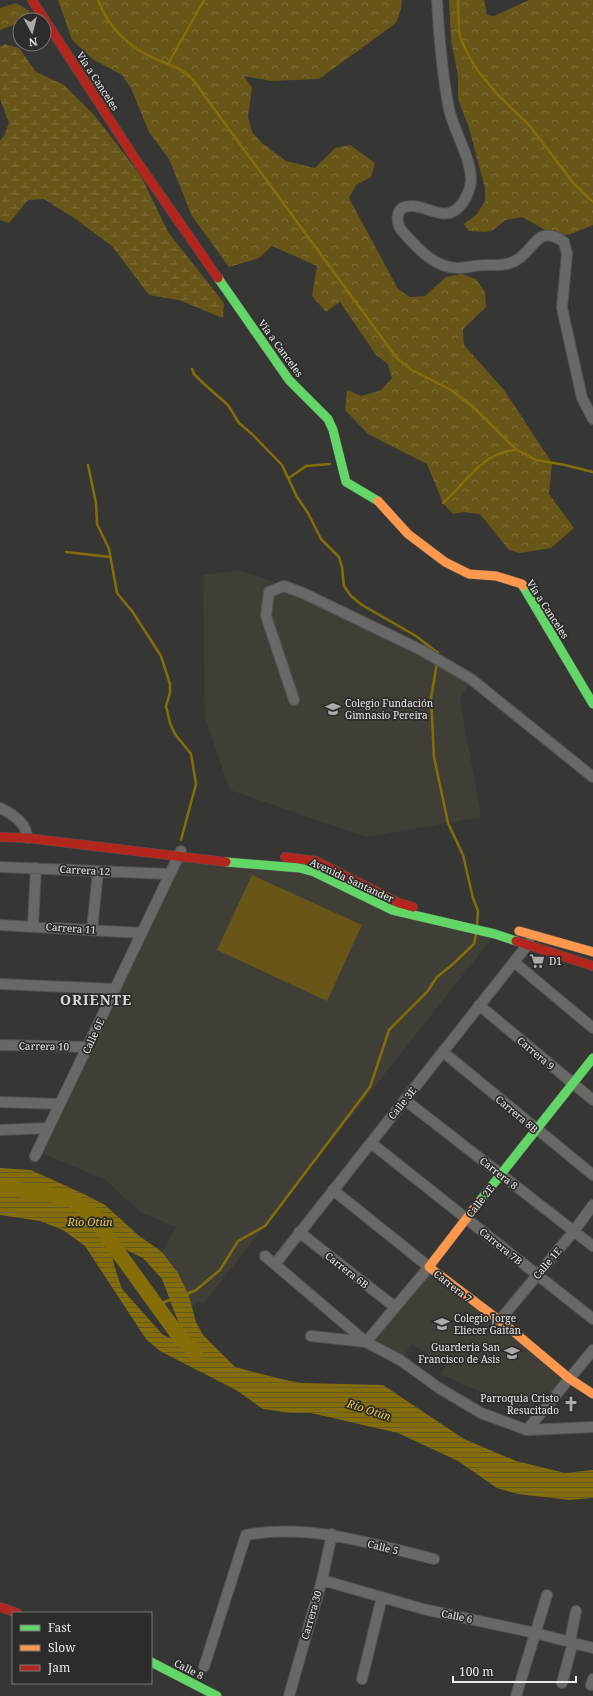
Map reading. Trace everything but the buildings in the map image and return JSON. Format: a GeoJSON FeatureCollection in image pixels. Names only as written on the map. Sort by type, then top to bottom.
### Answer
{"type":"FeatureCollection","features":[{"type":"Feature","properties":{"kind":"street","name":"Vía a Canceles"},"geometry":{"type":"LineString","coordinates":[[32,0],[134,157],[284,373],[328,419],[334,430],[346,482],[379,502],[408,534],[444,562],[469,574],[496,576],[522,584],[593,704]]}},
{"type":"Feature","properties":{"kind":"street"},"geometry":{"type":"LineString","coordinates":[[437,0],[442,65],[449,110],[469,167],[470,185],[463,202],[456,209],[447,213],[440,213],[416,205],[408,205],[402,208],[399,212],[398,218],[400,227],[432,261],[448,267],[505,265],[516,261],[534,241],[545,235],[556,236],[564,242],[567,254],[562,308],[582,398],[593,419]]}},
{"type":"Feature","properties":{"kind":"street"},"geometry":{"type":"LineString","coordinates":[[294,700],[266,616],[269,592],[284,586],[303,593],[423,651],[471,679],[593,777]]}},
{"type":"Feature","properties":{"kind":"street"},"geometry":{"type":"LineString","coordinates":[[0,808],[16,817],[27,834]]}},
{"type":"Feature","properties":{"kind":"street","name":"Avenida Santander"},"geometry":{"type":"LineString","coordinates":[[0,829],[27,834],[179,854],[300,868],[314,872],[399,913],[529,943],[593,966]]}},
{"type":"Feature","properties":{"kind":"street","name":"Avenida Santander"},"geometry":{"type":"LineString","coordinates":[[0,836],[27,834]]}},
{"type":"Feature","properties":{"kind":"street","name":"Avenida Santander"},"geometry":{"type":"LineString","coordinates":[[179,854],[306,859],[316,861],[404,905],[507,928],[593,952]]}},
{"type":"Feature","properties":{"kind":"street","name":"Calle 6E"},"geometry":{"type":"LineString","coordinates":[[35,1156],[179,854]]}},
{"type":"Feature","properties":{"kind":"street","name":"Carrera 12"},"geometry":{"type":"LineString","coordinates":[[0,867],[169,874]]}},
{"type":"Feature","properties":{"kind":"street"},"geometry":{"type":"LineString","coordinates":[[33,926],[36,868]]}},
{"type":"Feature","properties":{"kind":"street"},"geometry":{"type":"LineString","coordinates":[[92,930],[98,871]]}},
{"type":"Feature","properties":{"kind":"street","name":"Carrera 11"},"geometry":{"type":"LineString","coordinates":[[0,925],[142,933]]}},
{"type":"Feature","properties":{"kind":"street","name":"Calle 3E"},"geometry":{"type":"LineString","coordinates":[[275,1264],[529,943]]}},
{"type":"Feature","properties":{"kind":"street"},"geometry":{"type":"LineString","coordinates":[[514,962],[593,1028]]}},
{"type":"Feature","properties":{"kind":"street"},"geometry":{"type":"LineString","coordinates":[[0,984],[114,989]]}},
{"type":"Feature","properties":{"kind":"street","name":"Carrera 9"},"geometry":{"type":"LineString","coordinates":[[479,1006],[593,1100]]}},
{"type":"Feature","properties":{"kind":"street","name":"Carrera 10"},"geometry":{"type":"LineString","coordinates":[[0,1045],[88,1047]]}},
{"type":"Feature","properties":{"kind":"street","name":"Carrera 8B"},"geometry":{"type":"LineString","coordinates":[[443,1052],[535,1130],[593,1175]]}},
{"type":"Feature","properties":{"kind":"street","name":"Calle 2E"},"geometry":{"type":"LineString","coordinates":[[366,1342],[429,1267],[593,1058]]}},
{"type":"Feature","properties":{"kind":"street","name":"Carrera 8"},"geometry":{"type":"LineString","coordinates":[[405,1100],[593,1246]]}},
{"type":"Feature","properties":{"kind":"street"},"geometry":{"type":"LineString","coordinates":[[0,1102],[60,1104]]}},
{"type":"Feature","properties":{"kind":"street"},"geometry":{"type":"LineString","coordinates":[[0,1130],[48,1128]]}},
{"type":"Feature","properties":{"kind":"street","name":"Carrera 7B"},"geometry":{"type":"LineString","coordinates":[[371,1143],[593,1319]]}},
{"type":"Feature","properties":{"kind":"street","name":"Carrera 7"},"geometry":{"type":"LineString","coordinates":[[333,1190],[570,1378],[593,1394]]}},
{"type":"Feature","properties":{"kind":"street","name":"Calle 1E"},"geometry":{"type":"LineString","coordinates":[[499,1321],[574,1231],[593,1205]]}},
{"type":"Feature","properties":{"kind":"street","name":"Carrera 6B"},"geometry":{"type":"LineString","coordinates":[[299,1232],[394,1307]]}},
{"type":"Feature","properties":{"kind":"street"},"geometry":{"type":"LineString","coordinates":[[265,1256],[366,1342],[400,1360],[439,1388],[481,1413],[528,1430],[593,1427]]}},
{"type":"Feature","properties":{"kind":"street"},"geometry":{"type":"LineString","coordinates":[[311,1336],[366,1342]]}},
{"type":"Feature","properties":{"kind":"street"},"geometry":{"type":"LineString","coordinates":[[528,1430],[593,1350]]}},
{"type":"Feature","properties":{"kind":"street","name":"Calle 5"},"geometry":{"type":"LineString","coordinates":[[204,1667],[246,1535],[265,1531],[332,1534],[434,1559]]}},
{"type":"Feature","properties":{"kind":"street","name":"Carrera 30"},"geometry":{"type":"LineString","coordinates":[[289,1696],[322,1580],[332,1534]]}},
{"type":"Feature","properties":{"kind":"street","name":"Calle 6"},"geometry":{"type":"LineString","coordinates":[[322,1580],[423,1609],[535,1633],[593,1648]]}},
{"type":"Feature","properties":{"kind":"street"},"geometry":{"type":"LineString","coordinates":[[516,1696],[547,1595]]}},
{"type":"Feature","properties":{"kind":"street"},"geometry":{"type":"LineString","coordinates":[[362,1679],[382,1597]]}},
{"type":"Feature","properties":{"kind":"street"},"geometry":{"type":"LineString","coordinates":[[0,1607],[14,1612]]}},
{"type":"Feature","properties":{"kind":"street"},"geometry":{"type":"LineString","coordinates":[[562,1683],[572,1642],[576,1611]]}},
{"type":"Feature","properties":{"kind":"street","name":"Calle 8"},"geometry":{"type":"LineString","coordinates":[[152,1663],[217,1696]]}},
{"type":"Feature","properties":{"kind":"shaded area","name":"Colegio Fundación Gimnasio Pereira"},"geometry":{"type":"Polygon","coordinates":[[[240,570],[284,586],[471,679],[460,700],[481,817],[366,837],[230,790],[205,718],[203,575],[240,570]]]}},
{"type":"Feature","properties":{"kind":"shaded area"},"geometry":{"type":"Polygon","coordinates":[[[178,857],[300,868],[392,910],[495,934],[204,1303],[198,1302],[192,1307],[178,1273],[162,1252],[176,1227],[140,1212],[106,1180],[37,1151],[178,857]]]}},
{"type":"Feature","properties":{"kind":"shaded area","name":"Colegio Jorge Eliecer Gaitan"},"geometry":{"type":"Polygon","coordinates":[[[429,1267],[570,1379],[541,1414],[513,1406],[440,1374],[446,1366],[412,1344],[400,1360],[366,1342],[429,1267]]]}},
{"type":"Feature","properties":{"kind":"green space"},"geometry":{"type":"Polygon","coordinates":[[[58,0],[402,0],[401,9],[396,23],[319,79],[271,81],[244,76],[252,88],[248,117],[252,132],[262,143],[286,161],[315,168],[335,148],[350,145],[375,163],[371,177],[356,185],[349,198],[398,289],[410,297],[425,296],[446,277],[461,274],[476,279],[485,292],[486,307],[463,329],[464,345],[504,390],[552,463],[549,494],[574,528],[551,548],[520,553],[509,550],[480,514],[463,512],[453,514],[443,503],[427,464],[368,434],[345,410],[347,390],[361,396],[381,390],[392,378],[388,364],[376,355],[340,302],[326,312],[312,296],[317,266],[272,246],[259,258],[229,267],[192,216],[169,159],[149,132],[131,88],[122,75],[94,60],[72,40],[58,0]]]}},
{"type":"Feature","properties":{"kind":"green space"},"geometry":{"type":"Polygon","coordinates":[[[449,0],[484,0],[487,15],[494,16],[529,0],[593,0],[593,225],[571,234],[556,236],[522,217],[506,220],[493,230],[485,232],[469,231],[464,224],[477,214],[485,201],[485,188],[469,128],[458,99],[458,76],[451,40],[449,0]]]}},
{"type":"Feature","properties":{"kind":"green space"},"geometry":{"type":"Polygon","coordinates":[[[16,3],[30,11],[12,12],[12,26],[0,30],[0,8],[16,3]]]}},
{"type":"Feature","properties":{"kind":"green space"},"geometry":{"type":"Polygon","coordinates":[[[5,44],[12,46],[12,52],[22,52],[36,72],[64,85],[95,116],[141,176],[168,232],[224,303],[223,318],[179,300],[149,295],[112,246],[74,218],[44,199],[28,200],[9,223],[0,220],[0,141],[4,136],[9,123],[0,99],[0,47],[5,44]]]}},
{"type":"Feature","properties":{"kind":"green space"},"geometry":{"type":"Polygon","coordinates":[[[252,875],[362,925],[327,1001],[217,950],[252,875]]]}},
{"type":"Feature","properties":{"kind":"water","name":"Río Otún"},"geometry":{"type":"Polygon","coordinates":[[[0,1168],[31,1170],[105,1205],[138,1235],[162,1252],[178,1273],[189,1296],[196,1322],[203,1335],[235,1367],[302,1383],[383,1385],[464,1439],[516,1461],[565,1473],[593,1470],[593,1498],[569,1500],[518,1494],[497,1488],[458,1461],[398,1433],[311,1413],[291,1413],[263,1409],[236,1390],[160,1351],[146,1339],[85,1246],[63,1230],[40,1221],[0,1215],[0,1193],[70,1200],[70,1198],[51,1189],[0,1182],[0,1168]],[[110,1242],[114,1265],[122,1289],[163,1335],[177,1341],[184,1337],[162,1279],[143,1258],[110,1242]]]}},
{"type":"Feature","properties":{"kind":"waterway"},"geometry":{"type":"LineString","coordinates":[[98,0],[114,29],[129,43],[138,50],[181,70],[193,80],[396,357],[410,369],[451,390],[471,405],[517,450],[536,460],[593,472]]}},
{"type":"Feature","properties":{"kind":"waterway"},"geometry":{"type":"LineString","coordinates":[[168,64],[204,0]]}},
{"type":"Feature","properties":{"kind":"waterway"},"geometry":{"type":"LineString","coordinates":[[458,0],[459,33],[475,67],[497,94],[530,126],[574,184],[593,202]]}},
{"type":"Feature","properties":{"kind":"waterway"},"geometry":{"type":"LineString","coordinates":[[192,369],[194,374],[228,405],[239,423],[252,434],[282,465],[297,497],[308,513],[321,539],[339,557],[342,567],[344,586],[351,596],[362,605],[416,636],[438,653],[439,657]]}},
{"type":"Feature","properties":{"kind":"waterway"},"geometry":{"type":"LineString","coordinates":[[443,503],[484,462],[493,456],[516,450]]}},
{"type":"Feature","properties":{"kind":"waterway"},"geometry":{"type":"LineString","coordinates":[[289,478],[306,466],[330,464]]}},
{"type":"Feature","properties":{"kind":"waterway"},"geometry":{"type":"LineString","coordinates":[[88,465],[96,503],[97,524],[109,549],[117,593],[132,611],[161,656],[170,684],[170,693],[166,706],[170,723],[175,734],[191,754],[196,784],[181,840]]}},
{"type":"Feature","properties":{"kind":"waterway"},"geometry":{"type":"LineString","coordinates":[[66,552],[110,557]]}},
{"type":"Feature","properties":{"kind":"waterway"},"geometry":{"type":"LineString","coordinates":[[437,663],[431,698],[434,757],[448,823],[463,855],[473,898],[478,911],[477,925]]}},
{"type":"Feature","properties":{"kind":"waterway"},"geometry":{"type":"LineString","coordinates":[[184,1295],[196,1290],[220,1270],[238,1241],[265,1226],[370,1087],[389,1030],[427,992],[437,977],[474,944],[476,934]]}},
{"type":"Feature","properties":{"kind":"waterway","name":"Río Otún"},"geometry":{"type":"LineString","coordinates":[[0,1187],[71,1199],[95,1216],[110,1241],[181,1339],[195,1352]]}},
{"type":"Feature","properties":{"kind":"waterway"},"geometry":{"type":"LineString","coordinates":[[157,1305],[172,1299]]}},
{"type":"Feature","properties":{"kind":"traffic: fast"},"geometry":{"type":"LineString","coordinates":[[218,278],[289,380],[328,419],[333,430],[346,482],[378,501]]}},
{"type":"Feature","properties":{"kind":"traffic: fast"},"geometry":{"type":"LineString","coordinates":[[523,586],[593,704]]}},
{"type":"Feature","properties":{"kind":"traffic: fast"},"geometry":{"type":"LineString","coordinates":[[226,862],[300,868],[314,872],[392,910],[495,934],[516,941]]}},
{"type":"Feature","properties":{"kind":"traffic: fast"},"geometry":{"type":"LineString","coordinates":[[479,1202],[593,1058]]}},
{"type":"Feature","properties":{"kind":"traffic: fast"},"geometry":{"type":"LineString","coordinates":[[152,1663],[217,1696]]}},
{"type":"Feature","properties":{"kind":"traffic: slow"},"geometry":{"type":"LineString","coordinates":[[378,501],[408,534],[445,562],[469,574],[496,576],[522,584],[523,586]]}},
{"type":"Feature","properties":{"kind":"traffic: slow"},"geometry":{"type":"LineString","coordinates":[[519,931],[593,952]]}},
{"type":"Feature","properties":{"kind":"traffic: slow"},"geometry":{"type":"LineString","coordinates":[[479,1202],[429,1267],[508,1327],[570,1379],[593,1394]]}},
{"type":"Feature","properties":{"kind":"traffic: jam"},"geometry":{"type":"LineString","coordinates":[[32,0],[134,157],[218,278]]}},
{"type":"Feature","properties":{"kind":"traffic: jam"},"geometry":{"type":"LineString","coordinates":[[0,837],[27,838],[226,862]]}},
{"type":"Feature","properties":{"kind":"traffic: jam"},"geometry":{"type":"LineString","coordinates":[[285,857],[316,861],[399,903],[413,907]]}},
{"type":"Feature","properties":{"kind":"traffic: jam"},"geometry":{"type":"LineString","coordinates":[[516,941],[593,966]]}},
{"type":"Feature","properties":{"kind":"traffic: jam"},"geometry":{"type":"LineString","coordinates":[[0,1607],[14,1612]]}},
{"type":"Feature","properties":{"kind":"place","name":"Colegio Fundación Gimnasio Pereira"},"geometry":{"type":"Point","coordinates":[333,709]}},
{"type":"Feature","properties":{"kind":"place","name":"D1"},"geometry":{"type":"Point","coordinates":[537,961]}},
{"type":"Feature","properties":{"kind":"place","name":"Colegio Jorge Eliecer Gaitan"},"geometry":{"type":"Point","coordinates":[442,1324]}},
{"type":"Feature","properties":{"kind":"place","name":"Guarderia San Francisco de Asis"},"geometry":{"type":"Point","coordinates":[512,1353]}},
{"type":"Feature","properties":{"kind":"place","name":"Parroquia Cristo Resucitado"},"geometry":{"type":"Point","coordinates":[571,1404]}},
{"type":"Feature","properties":{"kind":"district","name":"ORIENTE"},"geometry":{"type":"Point","coordinates":[96,1000]}}]}
